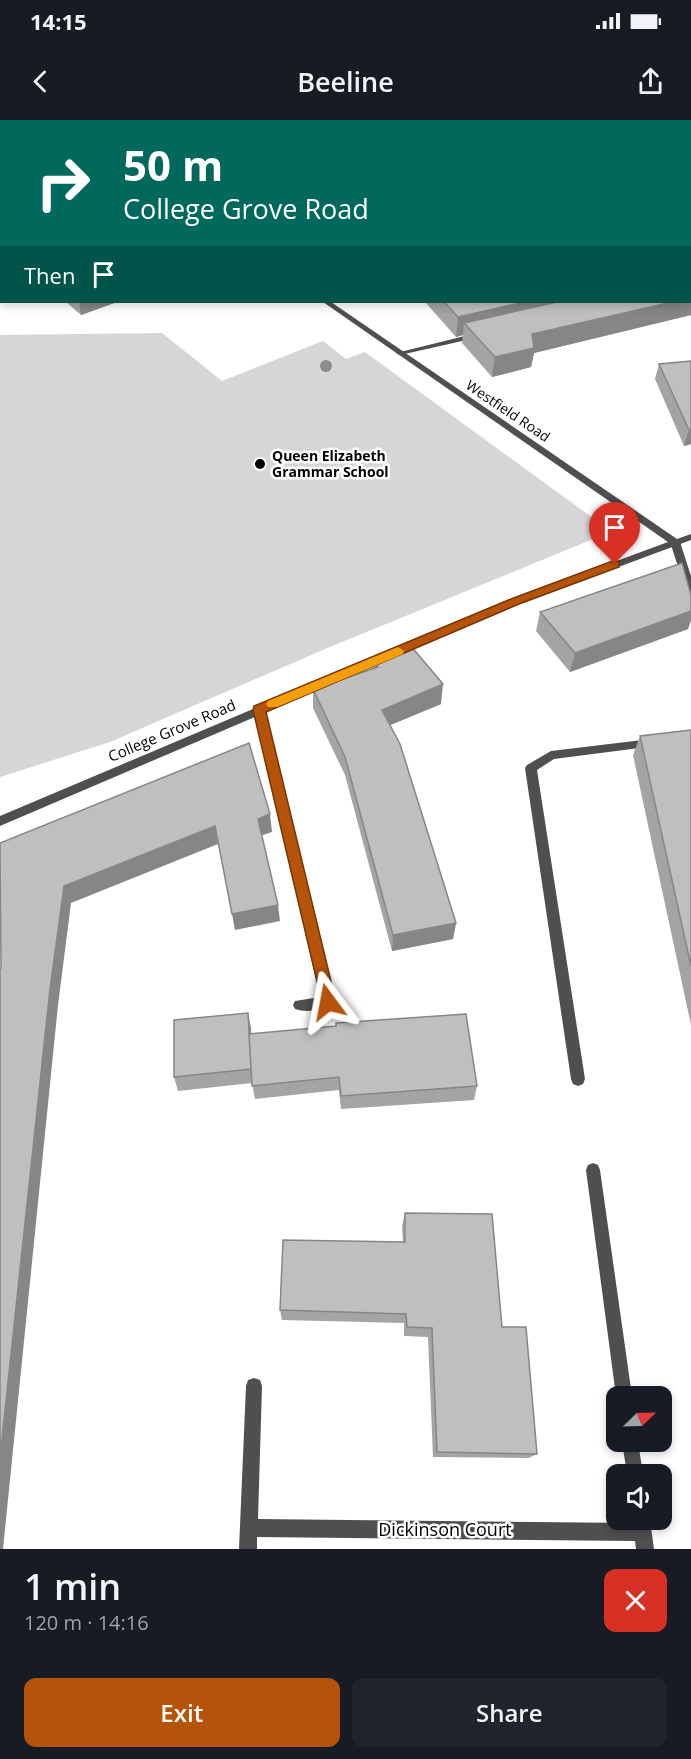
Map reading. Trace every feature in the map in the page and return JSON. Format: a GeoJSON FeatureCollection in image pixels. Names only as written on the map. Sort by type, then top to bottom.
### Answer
{"type":"FeatureCollection","features":[{"type":"Feature","properties":{"kind":"street","name":"Westfield Road"},"geometry":{"type":"LineString","coordinates":[[328,303],[675,542]]}},
{"type":"Feature","properties":{"kind":"street"},"geometry":{"type":"LineString","coordinates":[[400,353],[482,334]]}},
{"type":"Feature","properties":{"kind":"street","name":"College Grove Road"},"geometry":{"type":"LineString","coordinates":[[0,821],[515,602],[691,537]]}},
{"type":"Feature","properties":{"kind":"street"},"geometry":{"type":"LineString","coordinates":[[675,542],[691,591]]}},
{"type":"Feature","properties":{"kind":"street"},"geometry":{"type":"LineString","coordinates":[[259,710],[328,1002],[300,1005]]}},
{"type":"Feature","properties":{"kind":"street"},"geometry":{"type":"LineString","coordinates":[[578,1079],[531,768],[551,755],[668,741]]}},
{"type":"Feature","properties":{"kind":"street"},"geometry":{"type":"LineString","coordinates":[[593,1170],[623,1386]]}},
{"type":"Feature","properties":{"kind":"street"},"geometry":{"type":"LineString","coordinates":[[248,1549],[254,1386]]}},
{"type":"Feature","properties":{"kind":"street","name":"Dickinson Court"},"geometry":{"type":"LineString","coordinates":[[249,1528],[643,1533]]}},
{"type":"Feature","properties":{"kind":"shaded area","name":"Queen Elizabeth Grammar School"},"geometry":{"type":"Polygon","coordinates":[[[162,333],[222,381],[323,341],[346,359],[365,352],[597,521],[603,535],[325,649],[110,742],[0,777],[0,335],[162,333]]]}},
{"type":"Feature","properties":{"kind":"building"},"geometry":{"type":"Polygon","coordinates":[[[445,303],[521,303],[458,317],[445,303]]]}},
{"type":"Feature","properties":{"kind":"building"},"geometry":{"type":"Polygon","coordinates":[[[553,303],[668,303],[532,334],[534,348],[495,357],[464,323],[553,303]]]}},
{"type":"Feature","properties":{"kind":"building"},"geometry":{"type":"Polygon","coordinates":[[[691,361],[691,430],[689,430],[659,364],[691,361]]]}},
{"type":"Feature","properties":{"kind":"building"},"geometry":{"type":"Polygon","coordinates":[[[682,563],[691,595],[691,611],[575,653],[540,612],[682,563]]]}},
{"type":"Feature","properties":{"kind":"building"},"geometry":{"type":"Polygon","coordinates":[[[410,645],[443,684],[382,710],[400,744],[456,923],[393,935],[345,757],[313,689],[378,667],[373,660],[410,645]]]}},
{"type":"Feature","properties":{"kind":"building"},"geometry":{"type":"Polygon","coordinates":[[[691,730],[691,966],[640,736],[691,730]]]}},
{"type":"Feature","properties":{"kind":"building"},"geometry":{"type":"Polygon","coordinates":[[[249,743],[270,814],[258,819],[278,905],[232,914],[215,826],[64,886],[50,989],[0,1457],[0,843],[249,743]]]}},
{"type":"Feature","properties":{"kind":"building"},"geometry":{"type":"Polygon","coordinates":[[[248,1013],[251,1069],[174,1077],[174,1020],[248,1013]]]}},
{"type":"Feature","properties":{"kind":"building"},"geometry":{"type":"Polygon","coordinates":[[[466,1014],[477,1086],[341,1096],[339,1077],[252,1086],[249,1034],[336,1026],[336,1023],[466,1014]]]}},
{"type":"Feature","properties":{"kind":"building"},"geometry":{"type":"Polygon","coordinates":[[[405,1213],[492,1214],[502,1327],[526,1327],[537,1454],[437,1452],[432,1328],[407,1327],[406,1314],[280,1310],[283,1240],[405,1242],[405,1213]]]}},
{"type":"Feature","properties":{"kind":"slow traffic"},"geometry":{"type":"LineString","coordinates":[[272,704],[398,651]]}},
{"type":"Feature","properties":{"kind":"place","name":"Queen Elizabeth Grammar School"},"geometry":{"type":"Point","coordinates":[260,464]}},
{"type":"Feature","properties":{"kind":"route"},"geometry":{"type":"LineString","coordinates":[[328,1002],[259,710],[515,602],[615,564]]}}]}
